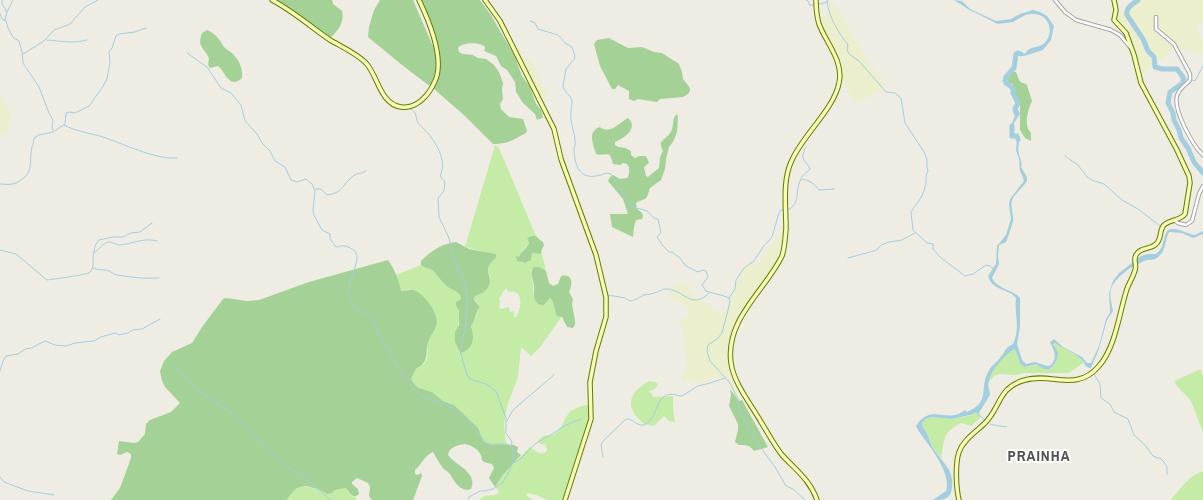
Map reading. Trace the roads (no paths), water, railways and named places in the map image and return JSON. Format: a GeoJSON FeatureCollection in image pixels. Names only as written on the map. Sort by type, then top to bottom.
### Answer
{"type":"FeatureCollection","features":[{"type":"Feature","properties":{"kind":"street"},"geometry":{"type":"LineString","coordinates":[[272,0],[286,7],[330,40],[362,60],[372,71],[386,98],[390,102],[400,107],[412,106],[421,101],[432,87],[438,71],[437,55],[430,26],[419,0]]}},
{"type":"Feature","properties":{"kind":"street"},"geometry":{"type":"LineString","coordinates":[[485,0],[500,22],[554,129],[561,159],[596,255],[606,297],[606,317],[596,351],[590,382],[591,419],[565,500]]}},
{"type":"Feature","properties":{"kind":"street"},"geometry":{"type":"LineString","coordinates":[[816,0],[819,23],[838,63],[840,75],[839,84],[831,101],[796,151],[789,165],[783,252],[774,269],[739,322],[734,333],[731,363],[741,388],[777,448],[803,475],[810,485],[817,500]]}},
{"type":"Feature","properties":{"kind":"street"},"geometry":{"type":"LineString","coordinates":[[1055,0],[1064,11],[1076,20],[1108,29],[1120,35],[1132,50]]}},
{"type":"Feature","properties":{"kind":"street"},"geometry":{"type":"LineString","coordinates":[[959,500],[956,464],[960,447],[986,423],[1002,395],[1014,385],[1026,379],[1043,378],[1067,381],[1082,378],[1091,373],[1100,365],[1113,338],[1126,290],[1135,272],[1135,256],[1139,251],[1157,244],[1160,240],[1163,227],[1168,222],[1175,221],[1183,217],[1185,214],[1189,197],[1190,180],[1177,150],[1141,83],[1126,33],[1114,20],[1116,10],[1114,0]]}},
{"type":"Feature","properties":{"kind":"street"},"geometry":{"type":"LineString","coordinates":[[1156,17],[1155,28],[1174,44],[1190,74],[1190,80],[1180,90],[1176,97],[1176,103],[1181,120],[1189,137],[1196,149],[1203,154]]}},
{"type":"Feature","properties":{"kind":"street"},"geometry":{"type":"LineString","coordinates":[[1175,221],[1186,225],[1192,221],[1201,188],[1203,186]]}},
{"type":"Feature","properties":{"kind":"water"},"geometry":{"type":"Polygon","coordinates":[[[954,0],[962,1],[970,9],[996,21],[1011,19],[1020,14],[1033,10],[1040,12],[1047,16],[1054,26],[1051,40],[1043,50],[1024,56],[1018,56],[1016,54],[1017,52],[1024,54],[1028,50],[1042,45],[1047,40],[1050,31],[1049,26],[1048,22],[1042,16],[1030,14],[1025,15],[1013,22],[998,24],[971,11],[954,0]]]}},
{"type":"Feature","properties":{"kind":"water"},"geometry":{"type":"Polygon","coordinates":[[[1014,105],[1016,105],[1020,114],[1014,123],[1014,133],[1019,137],[1018,150],[1022,162],[1021,167],[1027,177],[1027,181],[1013,198],[1013,221],[1006,242],[999,245],[999,264],[992,278],[994,282],[1001,287],[1020,298],[1020,327],[1017,344],[1022,360],[1026,364],[1035,362],[1047,366],[1051,365],[1055,357],[1050,342],[1054,339],[1063,347],[1082,357],[1087,363],[1091,363],[1099,346],[1106,319],[1110,313],[1109,293],[1113,281],[1119,273],[1141,256],[1156,254],[1160,250],[1167,231],[1170,229],[1176,229],[1195,235],[1203,231],[1203,234],[1193,238],[1182,233],[1169,232],[1161,255],[1155,259],[1144,261],[1134,266],[1124,272],[1116,280],[1110,292],[1113,311],[1107,320],[1099,349],[1091,368],[1086,366],[1076,355],[1055,343],[1053,344],[1058,353],[1057,359],[1050,369],[1043,369],[1036,364],[1024,367],[1020,363],[1014,349],[993,371],[988,382],[990,395],[978,414],[974,412],[974,414],[952,419],[932,417],[926,419],[922,423],[923,428],[927,433],[934,450],[949,470],[952,480],[950,495],[943,499],[933,500],[946,491],[946,476],[938,459],[916,426],[928,415],[958,414],[965,410],[967,412],[979,404],[982,399],[985,378],[988,372],[1007,348],[1013,344],[1017,332],[1016,298],[1009,292],[993,284],[988,276],[996,264],[997,246],[1006,235],[1011,219],[1009,205],[1010,199],[1024,181],[1020,171],[1019,159],[1016,150],[1017,139],[1011,131],[1015,115],[1013,108],[1014,105]]]}},
{"type":"Feature","properties":{"kind":"waterway"},"geometry":{"type":"LineString","coordinates":[[2,0],[2,4],[7,12]]}},
{"type":"Feature","properties":{"kind":"waterway"},"geometry":{"type":"LineString","coordinates":[[5,20],[13,0]]}},
{"type":"Feature","properties":{"kind":"waterway"},"geometry":{"type":"LineString","coordinates":[[23,54],[44,41],[54,30],[70,24],[85,7],[98,0]]}},
{"type":"Feature","properties":{"kind":"waterway"},"geometry":{"type":"LineString","coordinates":[[806,0],[809,2],[809,5],[814,5]]}},
{"type":"Feature","properties":{"kind":"waterway"},"geometry":{"type":"LineString","coordinates":[[827,0],[829,13],[848,45],[847,49],[849,54],[859,61],[886,92],[895,93],[901,98],[905,123],[927,159],[928,171],[926,185],[920,200],[911,212],[913,230],[927,243],[933,244],[933,249],[940,257],[965,276],[973,274],[986,265],[994,269]]}},
{"type":"Feature","properties":{"kind":"waterway"},"geometry":{"type":"LineString","coordinates":[[1138,0],[1128,8],[1127,15],[1143,39],[1148,51],[1154,57],[1155,67],[1162,69],[1177,69],[1183,77],[1183,83],[1170,92],[1168,103],[1173,113],[1181,138],[1188,148],[1194,162],[1203,173]]}},
{"type":"Feature","properties":{"kind":"waterway"},"geometry":{"type":"LineString","coordinates":[[817,5],[827,2]]}},
{"type":"Feature","properties":{"kind":"waterway"},"geometry":{"type":"LineString","coordinates":[[0,14],[2,19],[6,21],[13,37],[19,41],[23,63],[39,87],[53,120],[53,130]]}},
{"type":"Feature","properties":{"kind":"waterway"},"geometry":{"type":"LineString","coordinates":[[530,21],[535,23],[538,29],[558,35],[565,43],[572,47],[574,53],[575,58],[566,69],[563,86],[572,101],[571,118],[575,138],[574,150],[576,165],[579,170],[582,174],[587,176],[599,176],[606,173],[611,174],[631,205],[635,208],[650,213],[653,217],[658,219],[661,233],[657,237],[663,246],[669,252],[672,252],[680,258],[686,266],[698,272],[703,270],[706,271],[708,277],[702,285],[706,291],[729,298]]}},
{"type":"Feature","properties":{"kind":"waterway"},"geometry":{"type":"LineString","coordinates":[[0,184],[14,184],[27,175],[30,168],[31,151],[34,138],[39,135],[53,132],[65,124],[66,113],[75,113],[89,106],[107,79],[110,62],[109,52],[116,36],[146,28]]}},
{"type":"Feature","properties":{"kind":"waterway"},"geometry":{"type":"LineString","coordinates":[[47,40],[72,42],[87,40]]}},
{"type":"Feature","properties":{"kind":"waterway"},"geometry":{"type":"LineString","coordinates":[[187,53],[207,67],[221,88],[231,93],[241,105],[245,121],[270,151],[275,161],[285,167],[291,180],[297,182],[306,179],[312,184],[315,191],[313,210],[314,215],[322,230],[330,234],[330,239],[336,247],[345,246],[354,250],[357,256],[349,288],[349,297],[354,306],[371,318],[380,337],[404,378],[411,387],[420,395],[446,405],[456,411],[473,426],[487,444],[507,444],[511,446]]}},
{"type":"Feature","properties":{"kind":"waterway"},"geometry":{"type":"LineString","coordinates":[[1016,113],[1015,109],[1018,103],[1013,93],[1013,88],[1005,81],[1006,77],[1014,68],[1016,54],[1021,54]]}},
{"type":"Feature","properties":{"kind":"waterway"},"geometry":{"type":"LineString","coordinates":[[1184,79],[1195,81],[1203,66]]}},
{"type":"Feature","properties":{"kind":"waterway"},"geometry":{"type":"LineString","coordinates":[[411,109],[416,114],[419,124],[429,134],[436,145],[441,157],[442,170],[440,176],[445,182],[444,191],[438,198],[439,217],[449,238],[453,255],[464,281],[467,297],[466,323],[460,351],[467,375],[470,379],[486,384],[496,391],[506,418],[506,433],[512,442],[512,465],[502,483],[493,489],[480,491],[469,497],[468,500]]}},
{"type":"Feature","properties":{"kind":"waterway"},"geometry":{"type":"LineString","coordinates":[[64,125],[100,136],[149,154],[168,158],[177,158]]}},
{"type":"Feature","properties":{"kind":"waterway"},"geometry":{"type":"LineString","coordinates":[[1012,126],[1012,136],[1017,136],[1018,139]]}},
{"type":"Feature","properties":{"kind":"waterway"},"geometry":{"type":"LineString","coordinates":[[788,210],[795,204],[801,179],[810,169],[803,157],[806,147]]}},
{"type":"Feature","properties":{"kind":"waterway"},"geometry":{"type":"LineString","coordinates":[[1065,156],[1078,165],[1087,177],[1104,184],[1122,200],[1138,209],[1160,226]]}},
{"type":"Feature","properties":{"kind":"waterway"},"geometry":{"type":"LineString","coordinates":[[315,189],[321,189],[327,195],[336,193],[353,176],[366,171]]}},
{"type":"Feature","properties":{"kind":"waterway"},"geometry":{"type":"LineString","coordinates":[[801,179],[812,183],[819,190],[834,189]]}},
{"type":"Feature","properties":{"kind":"waterway"},"geometry":{"type":"LineString","coordinates":[[783,210],[779,213],[772,237],[754,261],[744,268],[736,280],[735,289],[729,298],[730,301],[722,333],[708,345],[707,351],[710,361],[730,383],[738,399],[742,416],[756,441],[775,467],[786,486],[793,489],[805,500]]}},
{"type":"Feature","properties":{"kind":"waterway"},"geometry":{"type":"LineString","coordinates":[[0,250],[16,254],[47,280],[77,276],[88,273],[92,269],[94,248],[99,240],[113,237],[123,237],[131,233],[140,232],[152,223]]}},
{"type":"Feature","properties":{"kind":"waterway"},"geometry":{"type":"LineString","coordinates":[[848,258],[877,250],[881,245],[902,240],[915,233]]}},
{"type":"Feature","properties":{"kind":"waterway"},"geometry":{"type":"LineString","coordinates":[[94,253],[108,242],[120,245],[143,240],[157,241]]}},
{"type":"Feature","properties":{"kind":"waterway"},"geometry":{"type":"LineString","coordinates":[[93,268],[109,271],[116,275],[159,278]]}},
{"type":"Feature","properties":{"kind":"waterway"},"geometry":{"type":"LineString","coordinates":[[608,295],[625,298],[630,301],[644,295],[666,289],[678,292],[692,300],[697,300],[703,298],[709,293]]}},
{"type":"Feature","properties":{"kind":"waterway"},"geometry":{"type":"LineString","coordinates":[[0,371],[6,356],[18,354],[25,349],[31,348],[45,341],[55,345],[66,346],[75,343],[94,341],[101,337],[115,333],[119,335],[133,330],[142,329],[160,319]]}},
{"type":"Feature","properties":{"kind":"waterway"},"geometry":{"type":"LineString","coordinates":[[174,365],[196,389],[237,417],[263,446],[282,463],[306,479],[331,500]]}},
{"type":"Feature","properties":{"kind":"waterway"},"geometry":{"type":"LineString","coordinates":[[1094,374],[1100,384],[1101,398],[1110,404],[1114,412],[1128,419],[1134,435],[1145,445],[1153,456],[1164,462],[1167,467],[1167,474]]}},
{"type":"Feature","properties":{"kind":"waterway"},"geometry":{"type":"LineString","coordinates":[[507,421],[513,410],[554,375]]}},
{"type":"Feature","properties":{"kind":"waterway"},"geometry":{"type":"LineString","coordinates":[[603,457],[601,445],[603,441],[626,419],[641,425],[648,423],[660,401],[667,395],[671,394],[682,396],[698,386],[725,378]]}},
{"type":"Feature","properties":{"kind":"waterway"},"geometry":{"type":"LineString","coordinates":[[978,414],[985,420]]}},
{"type":"Feature","properties":{"kind":"waterway"},"geometry":{"type":"LineString","coordinates":[[512,464],[520,459],[535,444],[564,426],[581,419]]}},
{"type":"Feature","properties":{"kind":"waterway"},"geometry":{"type":"LineString","coordinates":[[990,424],[1007,427]]}},
{"type":"Feature","properties":{"kind":"waterway"},"geometry":{"type":"LineString","coordinates":[[0,477],[4,482],[28,491],[54,495]]}},
{"type":"Feature","properties":{"kind":"district","name":"PRAINHA"},"geometry":{"type":"Point","coordinates":[1039,455]}}]}
